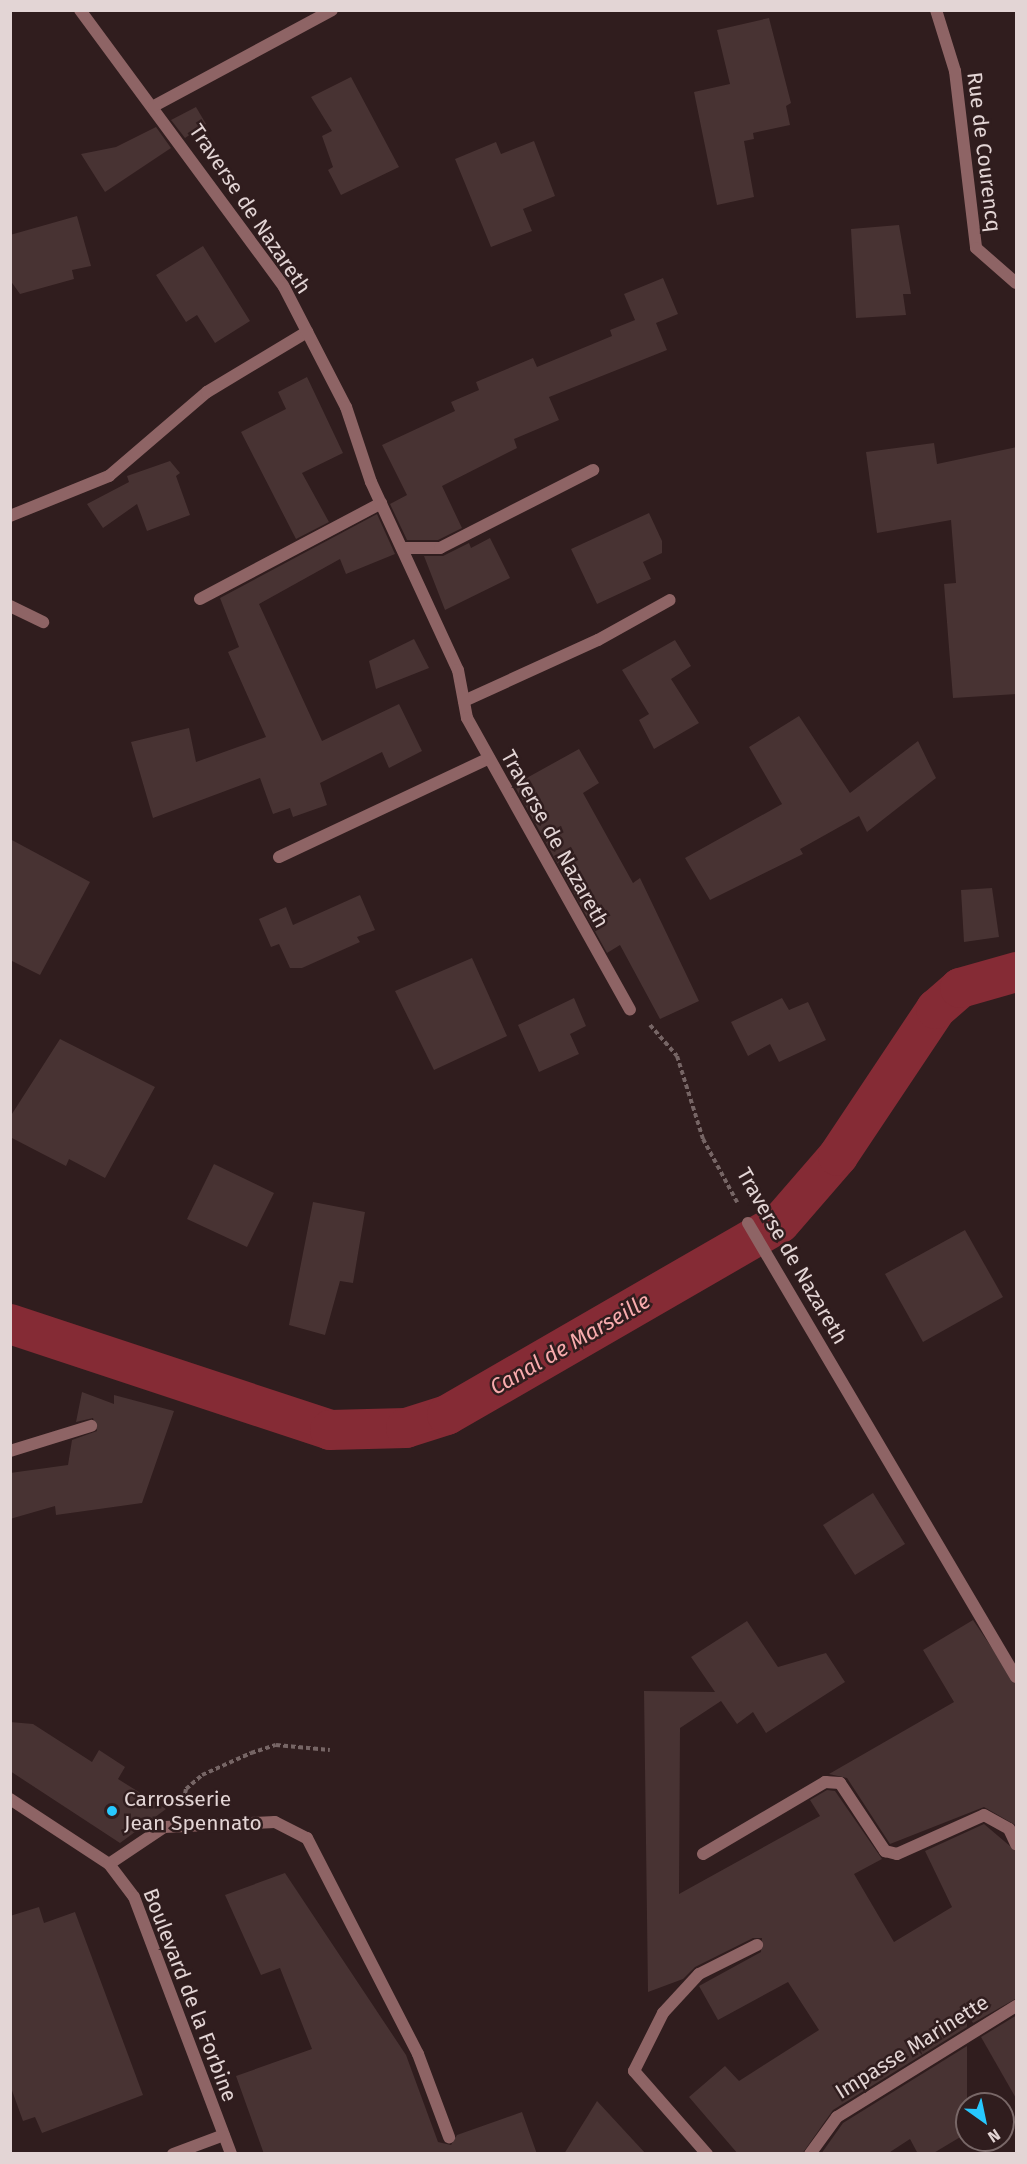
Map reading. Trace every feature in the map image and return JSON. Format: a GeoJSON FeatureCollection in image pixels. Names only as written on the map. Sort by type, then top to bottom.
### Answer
{"type":"FeatureCollection","features":[{"type":"Feature","properties":{"kind":"street","name":"Traverse de Nazareth"},"geometry":{"type":"LineString","coordinates":[[80,10],[154,106],[284,287],[346,406],[381,503],[458,670],[464,700],[489,758],[630,1010]]}},
{"type":"Feature","properties":{"kind":"street"},"geometry":{"type":"LineString","coordinates":[[154,106],[332,10]]}},
{"type":"Feature","properties":{"kind":"street","name":"Rue de Courencq"},"geometry":{"type":"LineString","coordinates":[[936,10],[955,71],[976,248],[1017,283]]}},
{"type":"Feature","properties":{"kind":"street"},"geometry":{"type":"LineString","coordinates":[[10,516],[109,476],[207,392],[307,332]]}},
{"type":"Feature","properties":{"kind":"street"},"geometry":{"type":"LineString","coordinates":[[402,548],[440,548],[593,470]]}},
{"type":"Feature","properties":{"kind":"street"},"geometry":{"type":"LineString","coordinates":[[200,599],[381,503]]}},
{"type":"Feature","properties":{"kind":"street"},"geometry":{"type":"LineString","coordinates":[[464,700],[598,640],[670,600]]}},
{"type":"Feature","properties":{"kind":"street"},"geometry":{"type":"LineString","coordinates":[[10,606],[44,622]]}},
{"type":"Feature","properties":{"kind":"street"},"geometry":{"type":"LineString","coordinates":[[279,857],[489,758]]}},
{"type":"Feature","properties":{"kind":"street","name":"Traverse de Nazareth"},"geometry":{"type":"LineString","coordinates":[[748,1223],[1017,1677]]}},
{"type":"Feature","properties":{"kind":"street"},"geometry":{"type":"LineString","coordinates":[[10,1451],[91,1426]]}},
{"type":"Feature","properties":{"kind":"street"},"geometry":{"type":"LineString","coordinates":[[703,1854],[825,1782],[840,1783],[885,1851],[897,1854],[984,1815],[1009,1829],[1017,1844]]}},
{"type":"Feature","properties":{"kind":"street","name":"Boulevard de la Forbine"},"geometry":{"type":"LineString","coordinates":[[10,1798],[109,1864],[134,1897],[231,2154]]}},
{"type":"Feature","properties":{"kind":"street"},"geometry":{"type":"LineString","coordinates":[[109,1864],[164,1827],[275,1822],[307,1838],[418,2054],[448,2137]]}},
{"type":"Feature","properties":{"kind":"street"},"geometry":{"type":"LineString","coordinates":[[707,2154],[634,2071],[663,2013],[699,1974],[757,1945]]}},
{"type":"Feature","properties":{"kind":"street","name":"Impasse Marinette"},"geometry":{"type":"LineString","coordinates":[[810,2154],[837,2117],[1017,2006]]}},
{"type":"Feature","properties":{"kind":"street"},"geometry":{"type":"LineString","coordinates":[[173,2154],[224,2135]]}},
{"type":"Feature","properties":{"kind":"path","name":"Traverse de Nazareth"},"geometry":{"type":"LineString","coordinates":[[630,1010],[657,1030],[677,1056],[703,1139],[748,1223]]}},
{"type":"Feature","properties":{"kind":"path"},"geometry":{"type":"LineString","coordinates":[[180,1826],[186,1788],[202,1775],[276,1745],[330,1750]]}},
{"type":"Feature","properties":{"kind":"building"},"geometry":{"type":"Polygon","coordinates":[[[769,18],[791,103],[786,106],[790,125],[753,133],[754,139],[744,141],[754,197],[717,205],[694,92],[730,84],[717,30],[769,18]]]}},
{"type":"Feature","properties":{"kind":"building"},"geometry":{"type":"Polygon","coordinates":[[[351,77],[399,167],[341,195],[328,170],[333,167],[322,136],[332,131],[311,97],[351,77]]]}},
{"type":"Feature","properties":{"kind":"building"},"geometry":{"type":"Polygon","coordinates":[[[196,107],[206,124],[185,138],[171,120],[196,107]]]}},
{"type":"Feature","properties":{"kind":"building"},"geometry":{"type":"Polygon","coordinates":[[[156,127],[171,148],[105,192],[81,154],[116,147],[156,127]]]}},
{"type":"Feature","properties":{"kind":"building"},"geometry":{"type":"Polygon","coordinates":[[[534,141],[555,196],[523,209],[532,231],[491,247],[455,159],[496,142],[501,154],[534,141]]]}},
{"type":"Feature","properties":{"kind":"building"},"geometry":{"type":"Polygon","coordinates":[[[77,216],[91,266],[72,270],[74,279],[20,294],[10,280],[10,235],[77,216]]]}},
{"type":"Feature","properties":{"kind":"building"},"geometry":{"type":"Polygon","coordinates":[[[899,225],[911,294],[903,294],[906,315],[856,318],[851,229],[899,225]]]}},
{"type":"Feature","properties":{"kind":"building"},"geometry":{"type":"Polygon","coordinates":[[[203,246],[250,321],[215,343],[197,315],[186,322],[156,275],[203,246]]]}},
{"type":"Feature","properties":{"kind":"building"},"geometry":{"type":"Polygon","coordinates":[[[663,278],[678,314],[656,323],[667,350],[549,397],[559,420],[514,439],[517,448],[442,486],[462,528],[438,540],[407,540],[390,504],[407,495],[382,445],[455,411],[451,402],[479,390],[476,382],[533,358],[537,367],[612,336],[610,330],[635,320],[624,294],[663,278]]]}},
{"type":"Feature","properties":{"kind":"building"},"geometry":{"type":"Polygon","coordinates":[[[307,377],[343,453],[302,473],[329,522],[296,539],[241,432],[286,409],[278,392],[307,377]]]}},
{"type":"Feature","properties":{"kind":"building"},"geometry":{"type":"Polygon","coordinates":[[[934,443],[937,464],[1017,447],[1017,694],[953,698],[944,584],[956,583],[951,520],[877,533],[866,452],[934,443]]]}},
{"type":"Feature","properties":{"kind":"building"},"geometry":{"type":"Polygon","coordinates":[[[170,461],[180,473],[176,476],[190,515],[147,531],[137,504],[103,528],[87,504],[129,482],[127,476],[170,461]]]}},
{"type":"Feature","properties":{"kind":"building"},"geometry":{"type":"Polygon","coordinates":[[[649,513],[662,541],[662,553],[643,562],[651,579],[597,604],[571,549],[649,513]]]}},
{"type":"Feature","properties":{"kind":"building"},"geometry":{"type":"Polygon","coordinates":[[[377,514],[395,554],[346,574],[340,559],[259,604],[322,741],[399,704],[422,751],[389,768],[382,752],[320,783],[327,805],[293,817],[290,808],[273,814],[260,778],[153,818],[131,742],[189,728],[196,762],[266,737],[228,652],[239,647],[220,598],[377,514]]]}},
{"type":"Feature","properties":{"kind":"building"},"geometry":{"type":"Polygon","coordinates":[[[490,538],[510,578],[445,610],[424,556],[443,556],[469,543],[471,548],[490,538]]]}},
{"type":"Feature","properties":{"kind":"building"},"geometry":{"type":"Polygon","coordinates":[[[414,639],[429,668],[376,689],[369,661],[414,639]]]}},
{"type":"Feature","properties":{"kind":"building"},"geometry":{"type":"Polygon","coordinates":[[[675,640],[691,666],[671,679],[699,723],[654,749],[639,720],[649,714],[622,670],[675,640]]]}},
{"type":"Feature","properties":{"kind":"building"},"geometry":{"type":"Polygon","coordinates":[[[799,716],[850,793],[918,741],[936,778],[867,832],[859,816],[800,849],[803,854],[710,900],[685,858],[782,804],[749,747],[799,716]]]}},
{"type":"Feature","properties":{"kind":"building"},"geometry":{"type":"Polygon","coordinates":[[[579,749],[599,783],[583,793],[633,883],[640,878],[699,1001],[660,1019],[620,945],[607,953],[514,785],[579,749]]]}},
{"type":"Feature","properties":{"kind":"building"},"geometry":{"type":"Polygon","coordinates":[[[10,839],[90,882],[40,975],[10,960],[10,839]]]}},
{"type":"Feature","properties":{"kind":"building"},"geometry":{"type":"Polygon","coordinates":[[[992,888],[999,937],[964,942],[961,890],[992,888]]]}},
{"type":"Feature","properties":{"kind":"building"},"geometry":{"type":"Polygon","coordinates":[[[360,895],[375,930],[357,937],[360,942],[302,968],[290,968],[279,944],[271,947],[259,919],[286,907],[293,925],[360,895]]]}},
{"type":"Feature","properties":{"kind":"building"},"geometry":{"type":"Polygon","coordinates":[[[472,958],[507,1036],[434,1070],[395,991],[472,958]]]}},
{"type":"Feature","properties":{"kind":"building"},"geometry":{"type":"Polygon","coordinates":[[[574,998],[586,1026],[570,1034],[579,1054],[539,1072],[518,1025],[574,998]]]}},
{"type":"Feature","properties":{"kind":"building"},"geometry":{"type":"Polygon","coordinates":[[[782,998],[789,1010],[808,1002],[826,1040],[779,1062],[770,1044],[748,1056],[731,1022],[782,998]]]}},
{"type":"Feature","properties":{"kind":"building"},"geometry":{"type":"Polygon","coordinates":[[[60,1039],[155,1087],[105,1178],[69,1159],[66,1166],[10,1137],[10,1117],[60,1039]]]}},
{"type":"Feature","properties":{"kind":"building"},"geometry":{"type":"Polygon","coordinates":[[[214,1164],[274,1193],[247,1247],[187,1219],[214,1164]]]}},
{"type":"Feature","properties":{"kind":"building"},"geometry":{"type":"Polygon","coordinates":[[[313,1202],[365,1212],[353,1283],[340,1281],[325,1335],[289,1325],[313,1202]]]}},
{"type":"Feature","properties":{"kind":"building"},"geometry":{"type":"Polygon","coordinates":[[[965,1230],[1003,1297],[923,1342],[885,1274],[965,1230]]]}},
{"type":"Feature","properties":{"kind":"building"},"geometry":{"type":"Polygon","coordinates":[[[82,1392],[114,1404],[114,1395],[174,1411],[142,1503],[56,1515],[55,1506],[10,1519],[10,1473],[68,1465],[72,1440],[97,1431],[93,1418],[76,1422],[82,1392]]]}},
{"type":"Feature","properties":{"kind":"building"},"geometry":{"type":"Polygon","coordinates":[[[873,1493],[905,1544],[855,1575],[823,1525],[873,1493]]]}},
{"type":"Feature","properties":{"kind":"building"},"geometry":{"type":"Polygon","coordinates":[[[973,1620],[1017,1685],[1017,1826],[984,1807],[890,1844],[847,1778],[829,1774],[954,1702],[923,1650],[973,1620]]]}},
{"type":"Feature","properties":{"kind":"building"},"geometry":{"type":"Polygon","coordinates":[[[747,1621],[778,1667],[826,1653],[845,1682],[766,1733],[753,1712],[737,1724],[721,1701],[680,1728],[679,1894],[820,1816],[810,1800],[827,1790],[835,1791],[882,1859],[854,1874],[894,1942],[952,1907],[925,1851],[984,1824],[1017,1852],[1017,1998],[973,2023],[967,2013],[967,2027],[833,2110],[802,2154],[738,2154],[689,2097],[725,2066],[739,2081],[819,2030],[788,1982],[718,2020],[699,1986],[761,1952],[762,1938],[753,1938],[695,1967],[683,1979],[648,1992],[644,1691],[715,1692],[691,1657],[747,1621]]]}},
{"type":"Feature","properties":{"kind":"building"},"geometry":{"type":"Polygon","coordinates":[[[10,1722],[33,1724],[92,1762],[99,1750],[125,1767],[118,1779],[166,1809],[120,1843],[10,1771],[10,1722]]]}},
{"type":"Feature","properties":{"kind":"building"},"geometry":{"type":"Polygon","coordinates":[[[285,1873],[406,2055],[438,2142],[451,2145],[457,2135],[522,2112],[537,2154],[264,2154],[236,2076],[312,2049],[280,1968],[261,1975],[225,1895],[285,1873]]]}},
{"type":"Feature","properties":{"kind":"building"},"geometry":{"type":"Polygon","coordinates":[[[39,1907],[44,1923],[75,1912],[143,2095],[42,2133],[35,2117],[23,2121],[10,2085],[10,1916],[39,1907]]]}},
{"type":"Feature","properties":{"kind":"building"},"geometry":{"type":"Polygon","coordinates":[[[1017,2015],[1017,2100],[1015,2092],[1012,2092],[981,2037],[1017,2015]]]}},
{"type":"Feature","properties":{"kind":"building"},"geometry":{"type":"Polygon","coordinates":[[[967,2046],[967,2092],[955,2092],[955,2140],[932,2154],[918,2154],[910,2139],[887,2154],[821,2154],[843,2123],[967,2046]]]}},
{"type":"Feature","properties":{"kind":"building"},"geometry":{"type":"Polygon","coordinates":[[[597,2101],[646,2154],[564,2154],[597,2101]]]}},
{"type":"Feature","properties":{"kind":"waterway","name":"Canal de Marseille"},"geometry":{"type":"LineString","coordinates":[[10,1324],[330,1430],[406,1428],[447,1415],[780,1223],[838,1156],[936,1009],[960,988],[1016,972]]}},
{"type":"Feature","properties":{"kind":"place","name":"Carrosserie Jean Spennato"},"geometry":{"type":"Point","coordinates":[112,1811]}}]}
